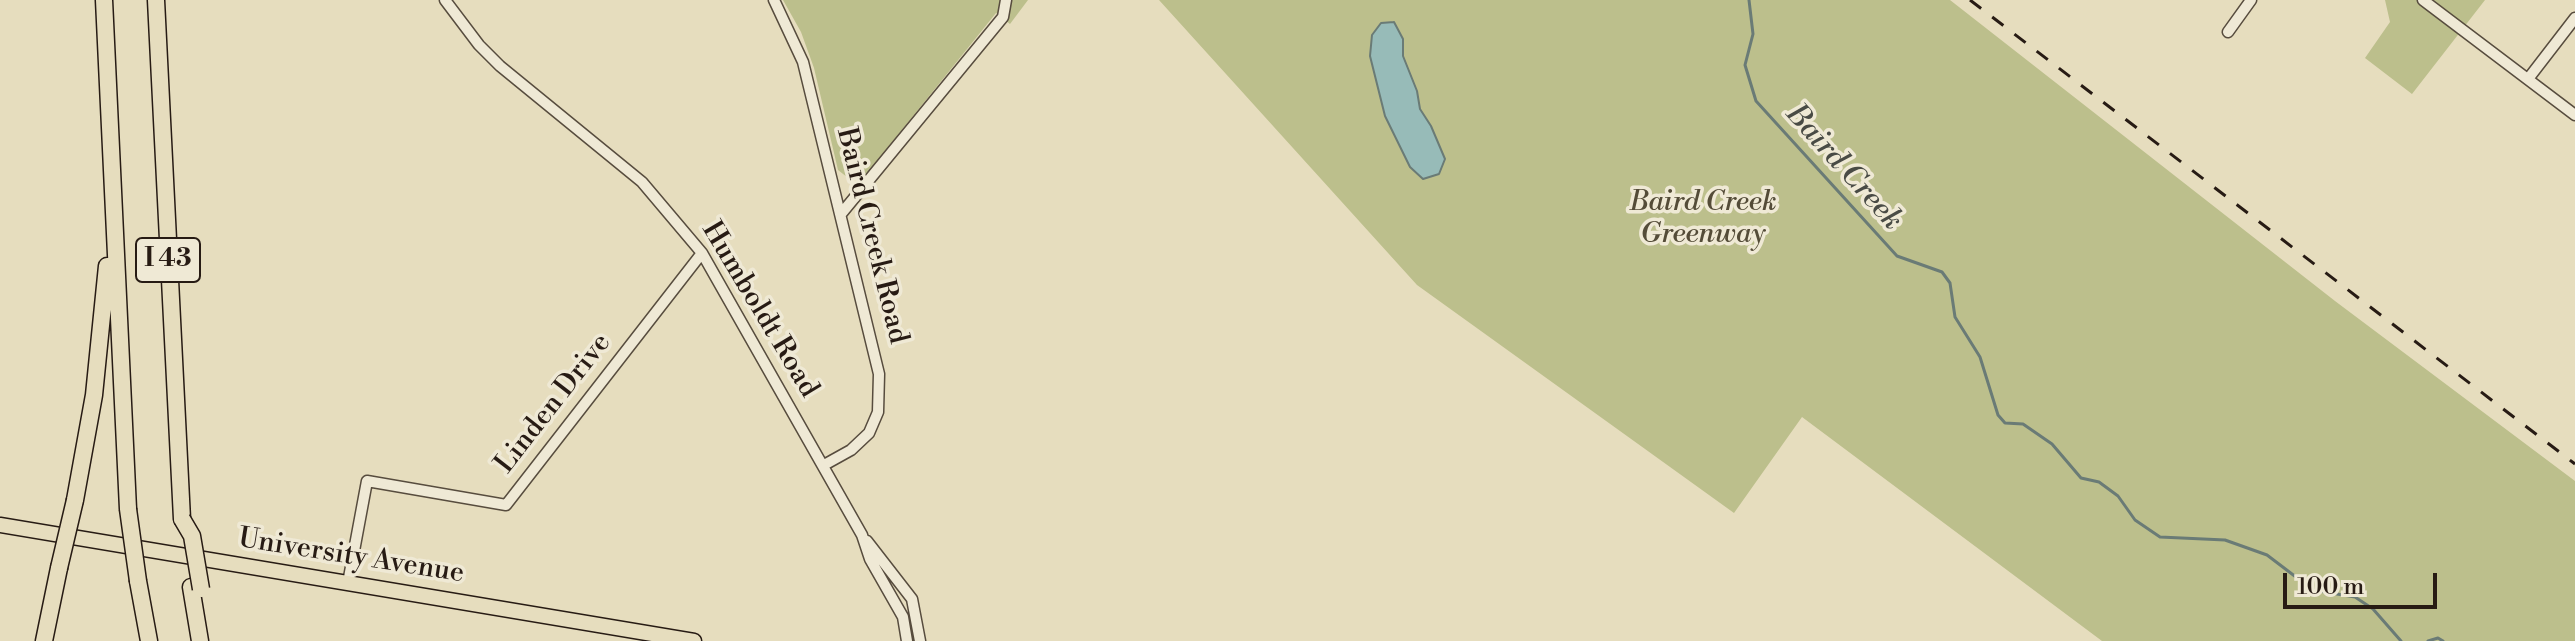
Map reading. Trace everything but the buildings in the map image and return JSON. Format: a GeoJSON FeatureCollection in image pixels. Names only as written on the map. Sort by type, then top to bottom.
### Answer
{"type":"FeatureCollection","features":[{"type":"Feature","properties":{"kind":"highway","name":"I 43"},"geometry":{"type":"LineString","coordinates":[[104,0],[128,509],[149,641]]}},
{"type":"Feature","properties":{"kind":"highway","name":"I 43"},"geometry":{"type":"LineString","coordinates":[[156,0],[182,519],[196,588],[200,641]]}},
{"type":"Feature","properties":{"kind":"highway"},"geometry":{"type":"LineString","coordinates":[[44,641],[94,395],[107,266],[114,233]]}},
{"type":"Feature","properties":{"kind":"highway"},"geometry":{"type":"LineString","coordinates":[[196,588],[211,641]]}},
{"type":"Feature","properties":{"kind":"main road","name":"University Avenue"},"geometry":{"type":"LineString","coordinates":[[0,525],[694,641]]}},
{"type":"Feature","properties":{"kind":"street","name":"Humboldt Road"},"geometry":{"type":"LineString","coordinates":[[445,0],[479,45],[500,66],[642,182],[702,253],[863,537],[912,599],[920,641]]}},
{"type":"Feature","properties":{"kind":"street","name":"Baird Creek Road"},"geometry":{"type":"LineString","coordinates":[[774,0],[803,62],[876,353],[880,399],[869,433],[851,450],[824,465]]}},
{"type":"Feature","properties":{"kind":"street"},"geometry":{"type":"LineString","coordinates":[[841,214],[1003,17],[1006,0]]}},
{"type":"Feature","properties":{"kind":"street"},"geometry":{"type":"LineString","coordinates":[[2228,32],[2251,0]]}},
{"type":"Feature","properties":{"kind":"street"},"geometry":{"type":"LineString","coordinates":[[2423,0],[2575,115]]}},
{"type":"Feature","properties":{"kind":"street"},"geometry":{"type":"LineString","coordinates":[[2528,79],[2575,18]]}},
{"type":"Feature","properties":{"kind":"street","name":"Linden Drive"},"geometry":{"type":"LineString","coordinates":[[348,583],[367,481],[506,505],[702,253]]}},
{"type":"Feature","properties":{"kind":"street","name":"Humboldt Road"},"geometry":{"type":"LineString","coordinates":[[863,537],[870,559],[903,617],[907,641]]}},
{"type":"Feature","properties":{"kind":"green space"},"geometry":{"type":"Polygon","coordinates":[[[783,0],[1028,0],[1010,24],[996,13],[868,172],[852,181],[838,170],[814,68],[801,32],[783,0]]]}},
{"type":"Feature","properties":{"kind":"green space","name":"Baird Creek Greenway"},"geometry":{"type":"Polygon","coordinates":[[[1159,0],[1950,0],[2335,301],[2575,481],[2575,641],[2102,641],[1802,417],[1734,513],[1417,285],[1159,0]]]}},
{"type":"Feature","properties":{"kind":"green space"},"geometry":{"type":"Polygon","coordinates":[[[2385,0],[2485,0],[2412,94],[2365,58],[2390,22],[2385,0]]]}},
{"type":"Feature","properties":{"kind":"water"},"geometry":{"type":"Polygon","coordinates":[[[1394,22],[1403,39],[1403,56],[1417,91],[1420,109],[1445,159],[1439,174],[1423,179],[1410,167],[1385,116],[1370,56],[1372,35],[1381,23],[1394,22]]]}},
{"type":"Feature","properties":{"kind":"waterway","name":"Baird Creek"},"geometry":{"type":"LineString","coordinates":[[1749,0],[1753,34],[1745,65],[1756,101],[1897,256],[1942,272],[1950,283],[1955,317],[1980,357],[1998,415],[2005,423],[2023,424],[2052,444],[2081,478],[2099,482],[2118,496],[2135,520],[2160,537],[2225,540],[2267,555],[2313,590],[2355,597],[2373,609],[2401,641]]}},
{"type":"Feature","properties":{"kind":"waterway","name":"Baird Creek"},"geometry":{"type":"LineString","coordinates":[[2428,641],[2438,638],[2443,641]]}},
{"type":"Feature","properties":{"kind":"railway"},"geometry":{"type":"LineString","coordinates":[[1970,0],[2575,464]]}}]}
